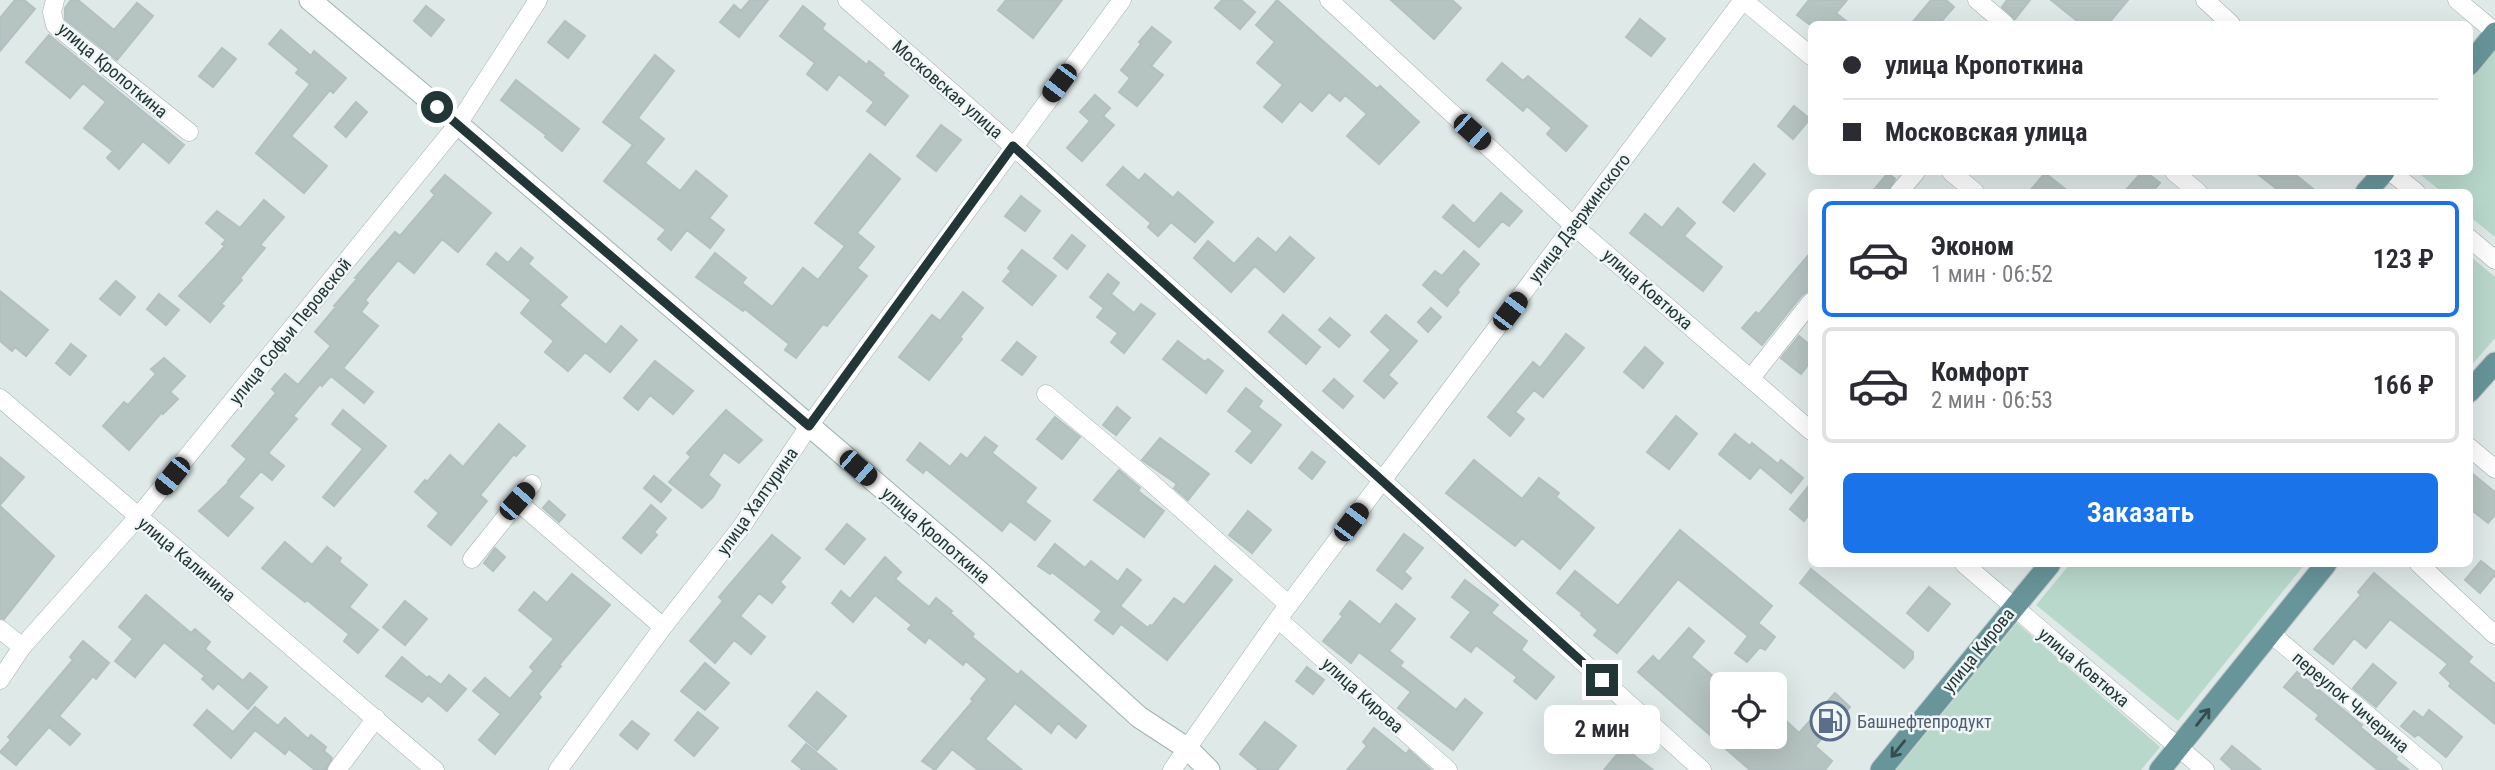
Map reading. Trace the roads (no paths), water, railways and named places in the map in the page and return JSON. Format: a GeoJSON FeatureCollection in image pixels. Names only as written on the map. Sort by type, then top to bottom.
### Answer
{"type":"FeatureCollection","features":[{"type":"Feature","properties":{"kind":"main road","name":"улица Кропоткина"},"geometry":{"type":"LineString","coordinates":[[310,0],[981,573],[1139,717],[1188,749],[1209,770]]}},
{"type":"Feature","properties":{"kind":"main road"},"geometry":{"type":"LineString","coordinates":[[2473,60],[2495,33]]}},
{"type":"Feature","properties":{"kind":"main road"},"geometry":{"type":"LineString","coordinates":[[2369,189],[2381,175]]}},
{"type":"Feature","properties":{"kind":"main road"},"geometry":{"type":"LineString","coordinates":[[2473,388],[2495,363]]}},
{"type":"Feature","properties":{"kind":"main road","name":"улица Кирова"},"geometry":{"type":"LineString","coordinates":[[1881,770],[2047,567]]}},
{"type":"Feature","properties":{"kind":"main road"},"geometry":{"type":"LineString","coordinates":[[2160,770],[2324,567]]}},
{"type":"Feature","properties":{"kind":"street","name":"улица Кропоткина"},"geometry":{"type":"LineString","coordinates":[[55,0],[52,12],[55,25],[189,132]]}},
{"type":"Feature","properties":{"kind":"street","name":"улица Софьи Перовской"},"geometry":{"type":"LineString","coordinates":[[0,680],[22,647],[138,517],[458,124],[538,0]]}},
{"type":"Feature","properties":{"kind":"street","name":"Московская улица"},"geometry":{"type":"LineString","coordinates":[[848,0],[1702,770]]}},
{"type":"Feature","properties":{"kind":"street","name":"улица Халтурина"},"geometry":{"type":"LineString","coordinates":[[558,770],[663,626],[742,526],[809,426],[1122,0]]}},
{"type":"Feature","properties":{"kind":"street","name":"улица Ковтюха"},"geometry":{"type":"LineString","coordinates":[[1329,0],[1574,226],[1808,428]]}},
{"type":"Feature","properties":{"kind":"street","name":"улица Дзержинского"},"geometry":{"type":"LineString","coordinates":[[1172,770],[1289,605],[1743,0]]}},
{"type":"Feature","properties":{"kind":"street"},"geometry":{"type":"LineString","coordinates":[[1743,0],[1808,54]]}},
{"type":"Feature","properties":{"kind":"street"},"geometry":{"type":"LineString","coordinates":[[1976,0],[2001,21]]}},
{"type":"Feature","properties":{"kind":"street"},"geometry":{"type":"LineString","coordinates":[[2205,0],[2228,21]]}},
{"type":"Feature","properties":{"kind":"street"},"geometry":{"type":"LineString","coordinates":[[2457,0],[2495,33]]}},
{"type":"Feature","properties":{"kind":"street"},"geometry":{"type":"LineString","coordinates":[[1902,189],[1913,175]]}},
{"type":"Feature","properties":{"kind":"street"},"geometry":{"type":"LineString","coordinates":[[1955,175],[1971,189]]}},
{"type":"Feature","properties":{"kind":"street"},"geometry":{"type":"LineString","coordinates":[[2178,175],[2194,189]]}},
{"type":"Feature","properties":{"kind":"street"},"geometry":{"type":"LineString","coordinates":[[2395,175],[2412,189]]}},
{"type":"Feature","properties":{"kind":"street"},"geometry":{"type":"LineString","coordinates":[[2473,241],[2495,260]]}},
{"type":"Feature","properties":{"kind":"street"},"geometry":{"type":"LineString","coordinates":[[1751,378],[1808,306]]}},
{"type":"Feature","properties":{"kind":"street"},"geometry":{"type":"LineString","coordinates":[[1046,394],[1145,477],[1289,605]]}},
{"type":"Feature","properties":{"kind":"street","name":"улица Калинина"},"geometry":{"type":"LineString","coordinates":[[0,398],[435,770]]}},
{"type":"Feature","properties":{"kind":"street"},"geometry":{"type":"LineString","coordinates":[[2473,450],[2495,468]]}},
{"type":"Feature","properties":{"kind":"street"},"geometry":{"type":"LineString","coordinates":[[472,559],[533,484]]}},
{"type":"Feature","properties":{"kind":"street"},"geometry":{"type":"LineString","coordinates":[[517,501],[663,626]]}},
{"type":"Feature","properties":{"kind":"street","name":"улица Ковтюха"},"geometry":{"type":"LineString","coordinates":[[1967,567],[2205,770]]}},
{"type":"Feature","properties":{"kind":"street"},"geometry":{"type":"LineString","coordinates":[[2421,567],[2495,635]]}},
{"type":"Feature","properties":{"kind":"street","name":"улица Кирова"},"geometry":{"type":"LineString","coordinates":[[1278,620],[1448,770]]}},
{"type":"Feature","properties":{"kind":"street"},"geometry":{"type":"LineString","coordinates":[[0,629],[22,647]]}},
{"type":"Feature","properties":{"kind":"street","name":"переулок Чичерина"},"geometry":{"type":"LineString","coordinates":[[2270,633],[2432,770]]}},
{"type":"Feature","properties":{"kind":"street"},"geometry":{"type":"LineString","coordinates":[[337,770],[376,718]]}},
{"type":"Feature","properties":{"kind":"place","name":"Башнефтепродукт"},"geometry":{"type":"Point","coordinates":[1830,721]}}]}
